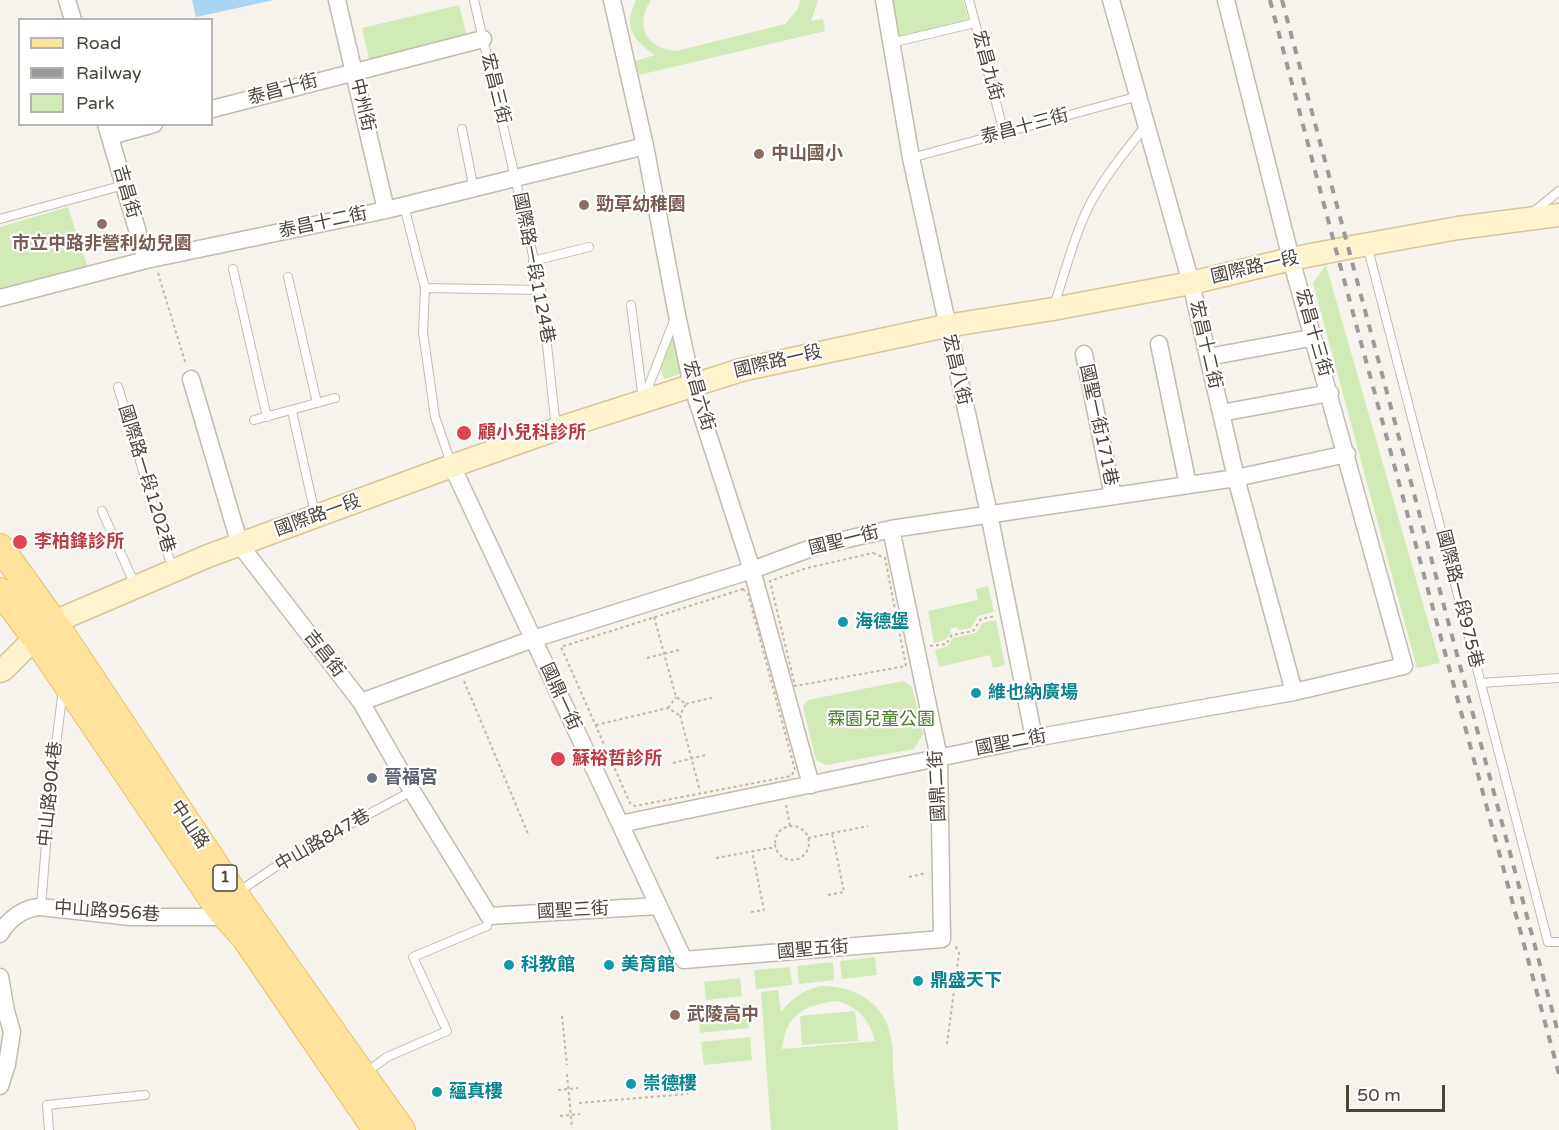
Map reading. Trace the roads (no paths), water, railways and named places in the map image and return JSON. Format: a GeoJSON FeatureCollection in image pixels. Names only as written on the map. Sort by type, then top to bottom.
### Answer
{"type":"FeatureCollection","features":[{"type":"Feature","properties":{"kind":"main road","name":"中山路"},"geometry":{"type":"LineString","coordinates":[[0,547],[44,630],[63,682],[225,917],[245,938],[355,1081],[402,1130]]}},
{"type":"Feature","properties":{"kind":"main road","name":"中山路"},"geometry":{"type":"LineString","coordinates":[[0,591],[44,630],[235,894],[355,1081],[376,1130]]}},
{"type":"Feature","properties":{"kind":"street"},"geometry":{"type":"LineString","coordinates":[[67,0],[72,18]]}},
{"type":"Feature","properties":{"kind":"street","name":"中州街"},"geometry":{"type":"LineString","coordinates":[[337,0],[386,210]]}},
{"type":"Feature","properties":{"kind":"street","name":"宏昌六街"},"geometry":{"type":"LineString","coordinates":[[612,0],[645,146],[676,315],[692,384],[752,570],[812,785]]}},
{"type":"Feature","properties":{"kind":"street","name":"宏昌八街"},"geometry":{"type":"LineString","coordinates":[[884,0],[910,158],[989,514],[1035,738]]}},
{"type":"Feature","properties":{"kind":"street","name":"宏昌十二街"},"geometry":{"type":"LineString","coordinates":[[1111,0],[1191,283],[1236,478],[1294,692]]}},
{"type":"Feature","properties":{"kind":"street","name":"宏昌十三街"},"geometry":{"type":"LineString","coordinates":[[1226,0],[1291,259],[1404,666]]}},
{"type":"Feature","properties":{"kind":"street","name":"泰昌十街"},"geometry":{"type":"LineString","coordinates":[[213,109],[483,39]]}},
{"type":"Feature","properties":{"kind":"street"},"geometry":{"type":"LineString","coordinates":[[108,130],[139,126]]}},
{"type":"Feature","properties":{"kind":"street","name":"吉昌街"},"geometry":{"type":"LineString","coordinates":[[108,130],[124,185],[150,259]]}},
{"type":"Feature","properties":{"kind":"street","name":"泰昌十二街"},"geometry":{"type":"LineString","coordinates":[[0,298],[150,259],[474,190],[645,146]]}},
{"type":"Feature","properties":{"kind":"street","name":"國際路一段"},"geometry":{"type":"LineString","coordinates":[[0,655],[44,630],[208,556],[556,429],[692,384],[753,367],[946,326],[1191,283],[1367,244],[1525,218],[1559,215]]}},
{"type":"Feature","properties":{"kind":"street"},"geometry":{"type":"LineString","coordinates":[[1208,357],[1305,339]]}},
{"type":"Feature","properties":{"kind":"street"},"geometry":{"type":"LineString","coordinates":[[1159,344],[1188,485]]}},
{"type":"Feature","properties":{"kind":"street","name":"國聖一街171巷"},"geometry":{"type":"LineString","coordinates":[[1083,354],[1113,496]]}},
{"type":"Feature","properties":{"kind":"street","name":"吉昌街"},"geometry":{"type":"LineString","coordinates":[[191,379],[240,545],[361,702],[412,791],[489,916]]}},
{"type":"Feature","properties":{"kind":"street"},"geometry":{"type":"LineString","coordinates":[[1221,413],[1329,393]]}},
{"type":"Feature","properties":{"kind":"street","name":"國聖一街"},"geometry":{"type":"LineString","coordinates":[[361,702],[532,639],[752,570],[817,546],[891,529],[1236,478],[1347,454]]}},
{"type":"Feature","properties":{"kind":"street","name":"國鼎一街"},"geometry":{"type":"LineString","coordinates":[[452,466],[684,960]]}},
{"type":"Feature","properties":{"kind":"street","name":"國鼎二街"},"geometry":{"type":"LineString","coordinates":[[891,529],[939,758],[948,942]]}},
{"type":"Feature","properties":{"kind":"street"},"geometry":{"type":"LineString","coordinates":[[0,671],[44,630]]}},
{"type":"Feature","properties":{"kind":"street","name":"國聖二街"},"geometry":{"type":"LineString","coordinates":[[620,824],[1035,738],[1294,692],[1404,666]]}},
{"type":"Feature","properties":{"kind":"street","name":"國聖三街"},"geometry":{"type":"LineString","coordinates":[[489,916],[658,906]]}},
{"type":"Feature","properties":{"kind":"street","name":"中山路956巷"},"geometry":{"type":"LineString","coordinates":[[0,934],[28,907],[131,917],[225,917]]}},
{"type":"Feature","properties":{"kind":"street","name":"國聖五街"},"geometry":{"type":"LineString","coordinates":[[684,960],[948,942]]}},
{"type":"Feature","properties":{"kind":"street"},"geometry":{"type":"LineString","coordinates":[[0,977],[3,1010],[12,1032],[7,1064],[0,1086]]}},
{"type":"Feature","properties":{"kind":"lane","name":"宏昌三街"},"geometry":{"type":"LineString","coordinates":[[474,0],[516,178]]}},
{"type":"Feature","properties":{"kind":"lane","name":"宏昌九街"},"geometry":{"type":"LineString","coordinates":[[969,0],[1004,133]]}},
{"type":"Feature","properties":{"kind":"lane"},"geometry":{"type":"LineString","coordinates":[[891,43],[975,24]]}},
{"type":"Feature","properties":{"kind":"lane","name":"泰昌十三街"},"geometry":{"type":"LineString","coordinates":[[910,158],[1139,96]]}},
{"type":"Feature","properties":{"kind":"lane"},"geometry":{"type":"LineString","coordinates":[[1053,309],[1072,249],[1090,204],[1126,150],[1147,124]]}},
{"type":"Feature","properties":{"kind":"lane"},"geometry":{"type":"LineString","coordinates":[[462,129],[474,190]]}},
{"type":"Feature","properties":{"kind":"lane","name":"國際路一段1124巷"},"geometry":{"type":"LineString","coordinates":[[516,178],[541,290],[556,429]]}},
{"type":"Feature","properties":{"kind":"lane"},"geometry":{"type":"LineString","coordinates":[[0,219],[124,185]]}},
{"type":"Feature","properties":{"kind":"lane"},"geometry":{"type":"LineString","coordinates":[[1525,218],[1559,190]]}},
{"type":"Feature","properties":{"kind":"lane"},"geometry":{"type":"LineString","coordinates":[[404,206],[425,288],[423,332],[434,407],[452,466]]}},
{"type":"Feature","properties":{"kind":"lane","name":"國際路一段975巷"},"geometry":{"type":"LineString","coordinates":[[1367,244],[1548,942],[1559,942]]}},
{"type":"Feature","properties":{"kind":"lane"},"geometry":{"type":"LineString","coordinates":[[533,261],[589,247]]}},
{"type":"Feature","properties":{"kind":"lane"},"geometry":{"type":"LineString","coordinates":[[233,268],[267,417]]}},
{"type":"Feature","properties":{"kind":"lane"},"geometry":{"type":"LineString","coordinates":[[288,277],[317,403]]}},
{"type":"Feature","properties":{"kind":"lane"},"geometry":{"type":"LineString","coordinates":[[425,288],[541,290]]}},
{"type":"Feature","properties":{"kind":"lane"},"geometry":{"type":"LineString","coordinates":[[631,305],[643,400]]}},
{"type":"Feature","properties":{"kind":"lane"},"geometry":{"type":"LineString","coordinates":[[643,400],[676,315]]}},
{"type":"Feature","properties":{"kind":"lane","name":"國際路一段1202巷"},"geometry":{"type":"LineString","coordinates":[[118,387],[174,571]]}},
{"type":"Feature","properties":{"kind":"lane"},"geometry":{"type":"LineString","coordinates":[[254,420],[335,398]]}},
{"type":"Feature","properties":{"kind":"lane"},"geometry":{"type":"LineString","coordinates":[[292,411],[316,517]]}},
{"type":"Feature","properties":{"kind":"lane"},"geometry":{"type":"LineString","coordinates":[[102,511],[137,588]]}},
{"type":"Feature","properties":{"kind":"lane"},"geometry":{"type":"LineString","coordinates":[[1481,683],[1559,678]]}},
{"type":"Feature","properties":{"kind":"lane","name":"中山路904巷"},"geometry":{"type":"LineString","coordinates":[[41,907],[50,793],[63,682]]}},
{"type":"Feature","properties":{"kind":"lane","name":"中山路847巷"},"geometry":{"type":"LineString","coordinates":[[235,894],[296,853],[412,791]]}},
{"type":"Feature","properties":{"kind":"lane"},"geometry":{"type":"LineString","coordinates":[[355,1081],[387,1057],[447,1031],[413,957],[488,926],[489,916]]}},
{"type":"Feature","properties":{"kind":"lane"},"geometry":{"type":"LineString","coordinates":[[49,1130],[47,1106],[145,1095]]}},
{"type":"Feature","properties":{"kind":"water"},"geometry":{"type":"Polygon","coordinates":[[[192,0],[274,0],[196,17],[192,0]]]}},
{"type":"Feature","properties":{"kind":"railway"},"geometry":{"type":"LineString","coordinates":[[1270,0],[1559,1074]]}},
{"type":"Feature","properties":{"kind":"railway"},"geometry":{"type":"LineString","coordinates":[[1282,0],[1559,1036]]}},
{"type":"Feature","properties":{"kind":"place","name":"中山國小"},"geometry":{"type":"Point","coordinates":[759,154]}},
{"type":"Feature","properties":{"kind":"place","name":"勁草幼稚園"},"geometry":{"type":"Point","coordinates":[584,205]}},
{"type":"Feature","properties":{"kind":"place","name":"市立中路非營利幼兒園"},"geometry":{"type":"Point","coordinates":[102,224]}},
{"type":"Feature","properties":{"kind":"place","name":"顧小兒科診所"},"geometry":{"type":"Point","coordinates":[464,433]}},
{"type":"Feature","properties":{"kind":"place","name":"李柏鋒診所"},"geometry":{"type":"Point","coordinates":[20,542]}},
{"type":"Feature","properties":{"kind":"place","name":"海德堡"},"geometry":{"type":"Point","coordinates":[843,622]}},
{"type":"Feature","properties":{"kind":"place","name":"維也納廣場"},"geometry":{"type":"Point","coordinates":[976,693]}},
{"type":"Feature","properties":{"kind":"place","name":"蘇裕哲診所"},"geometry":{"type":"Point","coordinates":[558,759]}},
{"type":"Feature","properties":{"kind":"place","name":"晉福宮"},"geometry":{"type":"Point","coordinates":[372,778]}},
{"type":"Feature","properties":{"kind":"place","name":"科教館"},"geometry":{"type":"Point","coordinates":[509,965]}},
{"type":"Feature","properties":{"kind":"place","name":"美育館"},"geometry":{"type":"Point","coordinates":[609,965]}},
{"type":"Feature","properties":{"kind":"place","name":"鼎盛天下"},"geometry":{"type":"Point","coordinates":[918,981]}},
{"type":"Feature","properties":{"kind":"place","name":"武陵高中"},"geometry":{"type":"Point","coordinates":[675,1015]}},
{"type":"Feature","properties":{"kind":"place","name":"崇德樓"},"geometry":{"type":"Point","coordinates":[631,1084]}},
{"type":"Feature","properties":{"kind":"place","name":"蘊真樓"},"geometry":{"type":"Point","coordinates":[437,1092]}},
{"type":"Feature","properties":{"kind":"park label","name":"霖園兒童公園"},"geometry":{"type":"Point","coordinates":[881,720]}}]}
